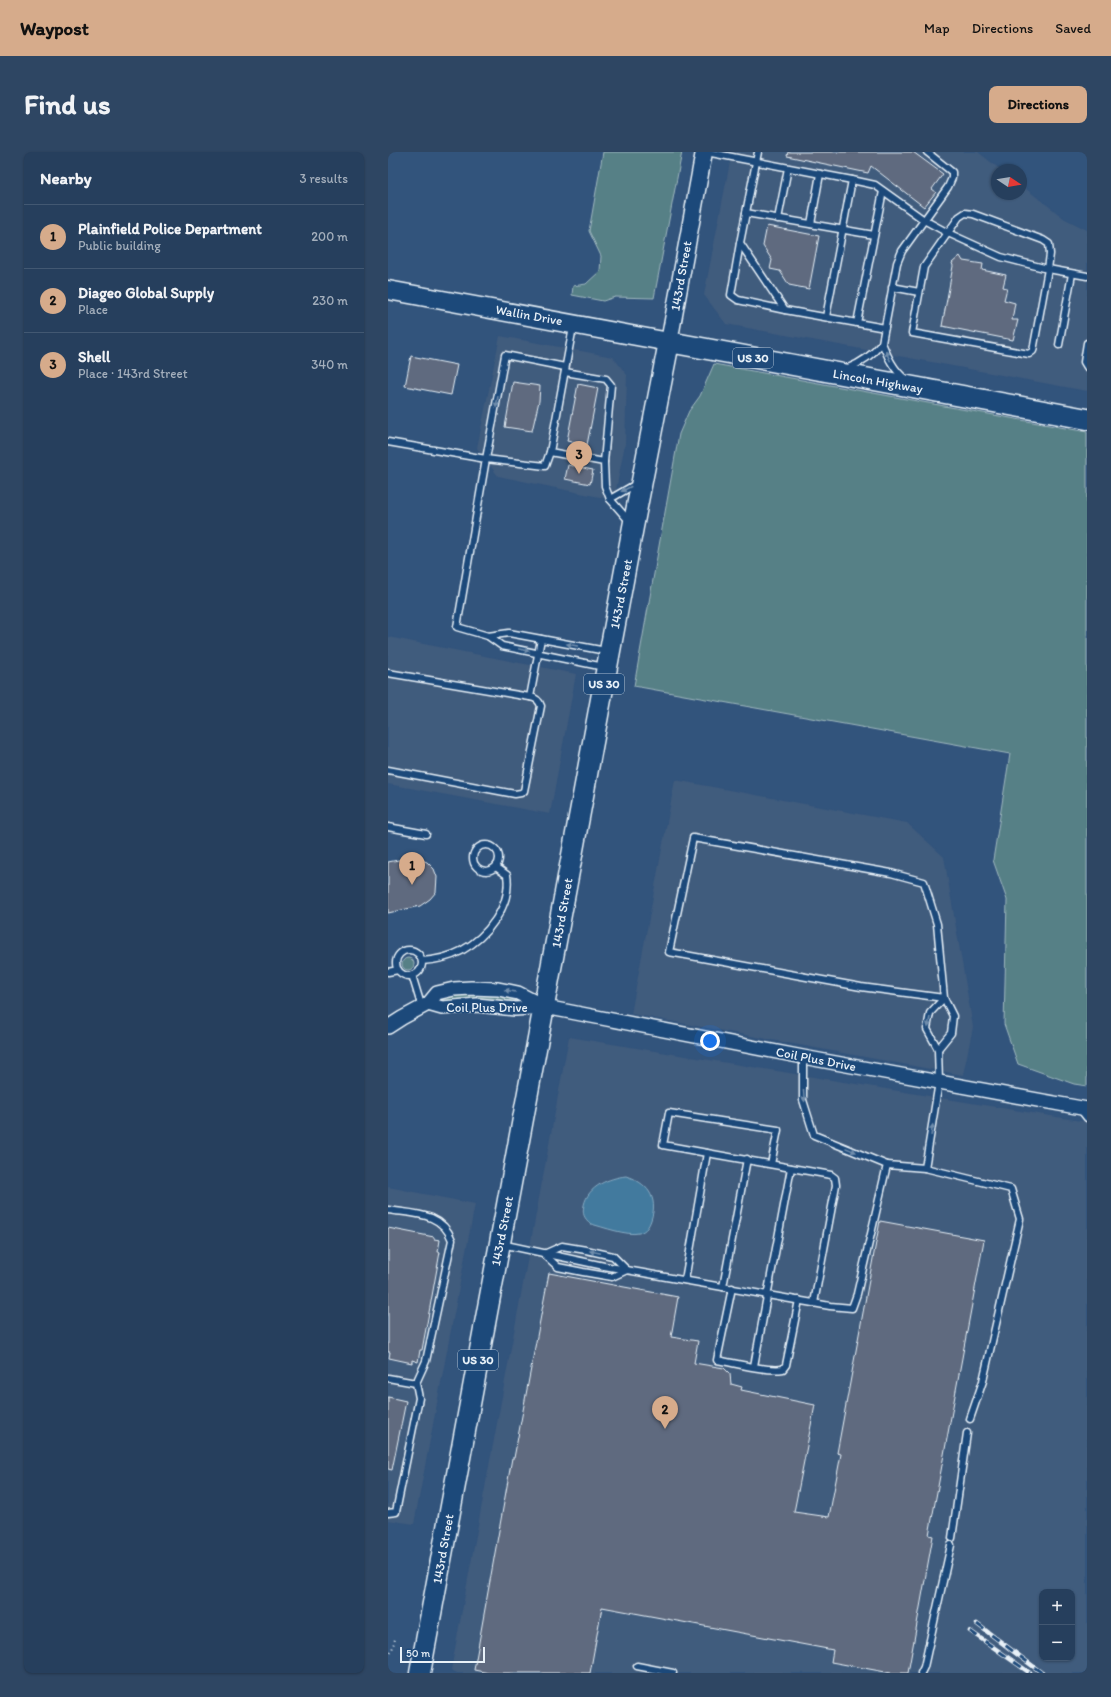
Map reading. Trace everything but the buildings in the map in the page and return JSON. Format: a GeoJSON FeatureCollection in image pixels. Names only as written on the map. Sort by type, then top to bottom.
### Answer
{"type":"FeatureCollection","features":[{"type":"Feature","properties":{"kind":"main road","name":"Wallin Drive"},"geometry":{"type":"LineString","coordinates":[[388,290],[669,342]]}},
{"type":"Feature","properties":{"kind":"main road","name":"Lincoln Highway"},"geometry":{"type":"LineString","coordinates":[[669,342],[1087,418]]}},
{"type":"Feature","properties":{"kind":"main road","name":"143rd Street"},"geometry":{"type":"LineString","coordinates":[[420,1673],[633,527],[669,342]]}},
{"type":"Feature","properties":{"kind":"street","name":"143rd Street"},"geometry":{"type":"LineString","coordinates":[[669,342],[705,152]]}},
{"type":"Feature","properties":{"kind":"street","name":"Coil Plus Drive"},"geometry":{"type":"LineString","coordinates":[[388,1027],[425,1006],[437,993],[471,988],[498,989],[518,993],[545,1007]]}},
{"type":"Feature","properties":{"kind":"street","name":"Coil Plus Drive"},"geometry":{"type":"LineString","coordinates":[[425,1006],[442,1008],[477,1005],[515,1009],[545,1007],[939,1082],[1084,1112]]}},
{"type":"Feature","properties":{"kind":"lane"},"geometry":{"type":"LineString","coordinates":[[705,152],[875,185],[924,220],[948,233],[1001,257],[1048,269],[1087,276]]}},
{"type":"Feature","properties":{"kind":"lane"},"geometry":{"type":"LineString","coordinates":[[758,152],[731,295],[738,300],[885,328]]}},
{"type":"Feature","properties":{"kind":"lane"},"geometry":{"type":"LineString","coordinates":[[836,373],[860,364],[874,353],[882,343],[897,263],[902,251],[948,187],[952,178],[952,172],[927,152]]}},
{"type":"Feature","properties":{"kind":"lane"},"geometry":{"type":"LineString","coordinates":[[778,219],[788,168]]}},
{"type":"Feature","properties":{"kind":"lane"},"geometry":{"type":"LineString","coordinates":[[811,224],[820,174]]}},
{"type":"Feature","properties":{"kind":"lane"},"geometry":{"type":"LineString","coordinates":[[826,317],[852,180]]}},
{"type":"Feature","properties":{"kind":"lane"},"geometry":{"type":"LineString","coordinates":[[857,323],[883,191]]}},
{"type":"Feature","properties":{"kind":"lane"},"geometry":{"type":"LineString","coordinates":[[965,212],[1043,240],[1049,244],[1050,254],[1048,269],[1033,351],[1030,354],[912,333],[924,267],[959,217],[965,212]]}},
{"type":"Feature","properties":{"kind":"lane"},"geometry":{"type":"LineString","coordinates":[[746,213],[874,236]]}},
{"type":"Feature","properties":{"kind":"lane"},"geometry":{"type":"LineString","coordinates":[[740,243],[785,310]]}},
{"type":"Feature","properties":{"kind":"lane"},"geometry":{"type":"LineString","coordinates":[[1059,345],[1072,274]]}},
{"type":"Feature","properties":{"kind":"lane"},"geometry":{"type":"LineString","coordinates":[[892,288],[919,292]]}},
{"type":"Feature","properties":{"kind":"lane"},"geometry":{"type":"LineString","coordinates":[[388,442],[486,459],[545,466],[550,452],[574,324]]}},
{"type":"Feature","properties":{"kind":"lane"},"geometry":{"type":"LineString","coordinates":[[882,343],[890,361],[898,373],[916,388]]}},
{"type":"Feature","properties":{"kind":"lane"},"geometry":{"type":"LineString","coordinates":[[1087,343],[1084,362],[1087,368]]}},
{"type":"Feature","properties":{"kind":"lane"},"geometry":{"type":"LineString","coordinates":[[609,660],[538,653],[502,646],[488,636],[458,627],[505,355],[606,379],[611,385],[604,462],[605,486],[610,498],[633,527]]}},
{"type":"Feature","properties":{"kind":"lane"},"geometry":{"type":"LineString","coordinates":[[550,452],[604,462]]}},
{"type":"Feature","properties":{"kind":"lane"},"geometry":{"type":"LineString","coordinates":[[610,498],[642,480]]}},
{"type":"Feature","properties":{"kind":"lane"},"geometry":{"type":"LineString","coordinates":[[488,636],[509,633],[541,639],[609,660]]}},
{"type":"Feature","properties":{"kind":"lane"},"geometry":{"type":"LineString","coordinates":[[530,697],[541,639]]}},
{"type":"Feature","properties":{"kind":"lane"},"geometry":{"type":"LineString","coordinates":[[388,673],[536,698],[541,706],[526,785],[521,794],[388,770]]}},
{"type":"Feature","properties":{"kind":"lane"},"geometry":{"type":"LineString","coordinates":[[388,827],[426,834]]}},
{"type":"Feature","properties":{"kind":"lane"},"geometry":{"type":"LineString","coordinates":[[938,1049],[951,1034],[953,1016],[944,998],[937,924],[924,882],[891,873],[692,838],[669,952],[861,987],[944,998]]}},
{"type":"Feature","properties":{"kind":"lane"},"geometry":{"type":"LineString","coordinates":[[487,844],[495,848],[499,855],[496,866],[489,871],[481,870],[477,867],[473,859],[473,854],[478,847],[487,844]]}},
{"type":"Feature","properties":{"kind":"lane"},"geometry":{"type":"LineString","coordinates":[[422,961],[443,958],[461,952],[476,941],[490,927],[499,915],[508,890],[507,875],[496,866]]}},
{"type":"Feature","properties":{"kind":"lane"},"geometry":{"type":"LineString","coordinates":[[406,950],[411,950],[418,953],[422,961],[420,970],[412,975],[405,975],[398,970],[396,966],[399,954],[406,950]]}},
{"type":"Feature","properties":{"kind":"lane"},"geometry":{"type":"LineString","coordinates":[[388,972],[398,970]]}},
{"type":"Feature","properties":{"kind":"lane"},"geometry":{"type":"LineString","coordinates":[[412,975],[425,1006]]}},
{"type":"Feature","properties":{"kind":"lane"},"geometry":{"type":"LineString","coordinates":[[925,1168],[939,1082],[938,1049],[927,1029],[930,1013],[944,998]]}},
{"type":"Feature","properties":{"kind":"lane"},"geometry":{"type":"LineString","coordinates":[[803,1057],[803,1100],[814,1135],[887,1165],[925,1168],[1012,1189],[1020,1219],[983,1381],[970,1419]]}},
{"type":"Feature","properties":{"kind":"lane"},"geometry":{"type":"LineString","coordinates":[[771,1164],[778,1130],[669,1113],[663,1145],[831,1175],[836,1182],[814,1303]]}},
{"type":"Feature","properties":{"kind":"lane"},"geometry":{"type":"LineString","coordinates":[[685,1280],[707,1153]]}},
{"type":"Feature","properties":{"kind":"lane"},"geometry":{"type":"LineString","coordinates":[[723,1287],[747,1159]]}},
{"type":"Feature","properties":{"kind":"lane"},"geometry":{"type":"LineString","coordinates":[[500,1244],[627,1270],[814,1303],[852,1308],[857,1294],[887,1165]]}},
{"type":"Feature","properties":{"kind":"lane"},"geometry":{"type":"LineString","coordinates":[[754,1366],[792,1168]]}},
{"type":"Feature","properties":{"kind":"lane"},"geometry":{"type":"LineString","coordinates":[[388,1210],[434,1218],[448,1230],[452,1240],[426,1362],[416,1382],[419,1398],[396,1512],[388,1513]]}},
{"type":"Feature","properties":{"kind":"lane"},"geometry":{"type":"LineString","coordinates":[[544,1254],[562,1246],[586,1250],[613,1256],[627,1270]]}},
{"type":"Feature","properties":{"kind":"lane"},"geometry":{"type":"LineString","coordinates":[[544,1254],[558,1267],[612,1277],[627,1270]]}},
{"type":"Feature","properties":{"kind":"lane"},"geometry":{"type":"LineString","coordinates":[[732,1288],[718,1360],[777,1370],[783,1369],[786,1365],[799,1300]]}},
{"type":"Feature","properties":{"kind":"lane"},"geometry":{"type":"LineString","coordinates":[[388,1378],[416,1382]]}},
{"type":"Feature","properties":{"kind":"lane"},"geometry":{"type":"LineString","coordinates":[[952,1538],[967,1433]]}},
{"type":"Feature","properties":{"kind":"lane"},"geometry":{"type":"LineString","coordinates":[[921,1673],[924,1667],[951,1545]]}},
{"type":"Feature","properties":{"kind":"lane"},"geometry":{"type":"LineString","coordinates":[[637,1666],[673,1673]]}},
{"type":"Feature","properties":{"kind":"path"},"geometry":{"type":"LineString","coordinates":[[388,1655],[392,1650],[395,1639]]}},
{"type":"Feature","properties":{"kind":"shaded area"},"geometry":{"type":"Polygon","coordinates":[[[732,152],[978,152],[993,164],[991,164],[991,200],[1027,200],[1027,190],[1065,219],[1087,230],[1087,391],[726,324],[704,295],[732,152]]]}},
{"type":"Feature","properties":{"kind":"shaded area"},"geometry":{"type":"Polygon","coordinates":[[[500,336],[613,357],[627,375],[625,444],[614,500],[498,476],[477,448],[500,336]]]}},
{"type":"Feature","properties":{"kind":"shaded area"},"geometry":{"type":"Polygon","coordinates":[[[388,637],[576,674],[550,814],[388,784],[388,637]]]}},
{"type":"Feature","properties":{"kind":"shaded area"},"geometry":{"type":"Polygon","coordinates":[[[675,780],[907,823],[944,857],[973,1027],[963,1075],[631,1014],[675,780]]]}},
{"type":"Feature","properties":{"kind":"shaded area"},"geometry":{"type":"Polygon","coordinates":[[[569,1037],[1087,1122],[1087,1673],[457,1673],[451,1670],[569,1037]]]}},
{"type":"Feature","properties":{"kind":"shaded area"},"geometry":{"type":"Polygon","coordinates":[[[626,1176],[645,1187],[652,1198],[653,1212],[647,1228],[644,1231],[634,1234],[615,1231],[591,1224],[585,1218],[583,1213],[586,1198],[600,1184],[626,1176]]]}},
{"type":"Feature","properties":{"kind":"shaded area"},"geometry":{"type":"Polygon","coordinates":[[[388,1187],[475,1204],[414,1524],[388,1520],[388,1187]]]}},
{"type":"Feature","properties":{"kind":"green space"},"geometry":{"type":"Polygon","coordinates":[[[603,152],[682,152],[654,298],[615,297],[603,301],[572,295],[573,286],[586,284],[600,271],[601,256],[589,231],[603,152]]]}},
{"type":"Feature","properties":{"kind":"green space"},"geometry":{"type":"Polygon","coordinates":[[[714,364],[1087,432],[1087,1086],[1074,1084],[1018,1064],[1004,1024],[1007,900],[993,860],[1010,754],[634,686],[679,434],[689,411],[700,396],[714,364]]]}},
{"type":"Feature","properties":{"kind":"green space"},"geometry":{"type":"Polygon","coordinates":[[[406,958],[410,958],[414,964],[410,970],[406,970],[402,966],[402,962],[406,958]]]}},
{"type":"Feature","properties":{"kind":"green space"},"geometry":{"type":"Polygon","coordinates":[[[467,993],[509,996],[518,1000],[508,1001],[484,998],[440,1003],[438,998],[467,993]]]}},
{"type":"Feature","properties":{"kind":"railway"},"geometry":{"type":"LineString","coordinates":[[977,1624],[1042,1673]]}},
{"type":"Feature","properties":{"kind":"railway"},"geometry":{"type":"LineString","coordinates":[[970,1631],[1030,1673]]}},
{"type":"Feature","properties":{"kind":"place","name":"Shell"},"geometry":{"type":"Point","coordinates":[579,474]}},
{"type":"Feature","properties":{"kind":"place","name":"Plainfield Police Department"},"geometry":{"type":"Point","coordinates":[412,885]}},
{"type":"Feature","properties":{"kind":"place","name":"Diageo Global Supply"},"geometry":{"type":"Point","coordinates":[665,1429]}}]}
